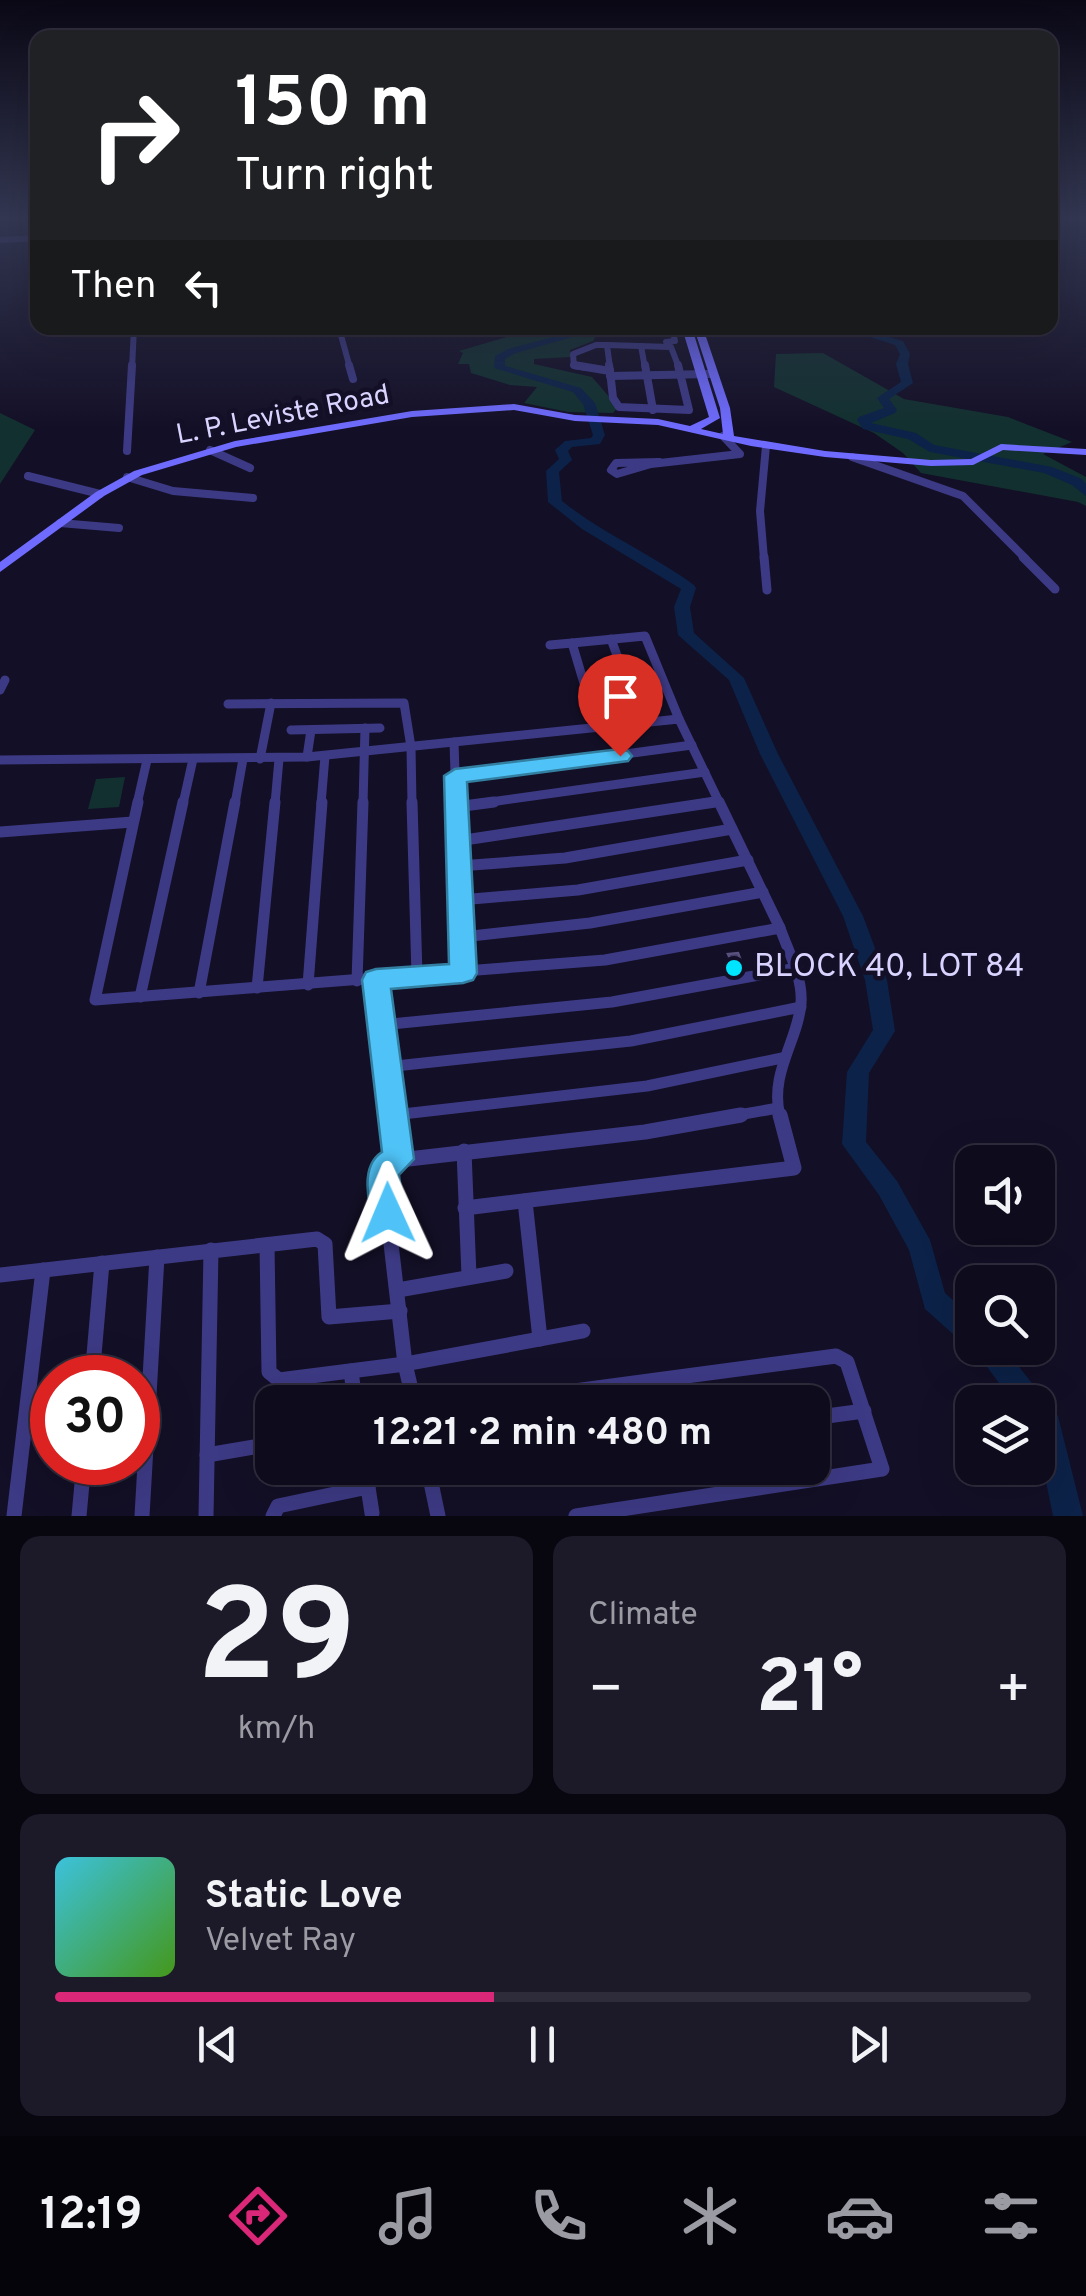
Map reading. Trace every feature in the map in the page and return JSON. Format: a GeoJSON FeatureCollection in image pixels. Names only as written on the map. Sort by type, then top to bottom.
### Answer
{"type":"FeatureCollection","features":[{"type":"Feature","properties":{"kind":"main road"},"geometry":{"type":"LineString","coordinates":[[690,335],[726,437]]}},
{"type":"Feature","properties":{"kind":"main road"},"geometry":{"type":"LineString","coordinates":[[699,335],[704,374]]}},
{"type":"Feature","properties":{"kind":"main road","name":"L. P. Leviste Road"},"geometry":{"type":"LineString","coordinates":[[0,568],[127,477],[210,450],[324,426],[486,407],[524,408],[575,418],[691,429],[766,446],[851,457],[931,463],[973,462],[987,453],[1018,446],[1086,452]]}},
{"type":"Feature","properties":{"kind":"main road"},"geometry":{"type":"LineString","coordinates":[[691,429],[721,419]]}},
{"type":"Feature","properties":{"kind":"street"},"geometry":{"type":"LineString","coordinates":[[128,450],[134,335]]}},
{"type":"Feature","properties":{"kind":"street"},"geometry":{"type":"LineString","coordinates":[[341,335],[353,380]]}},
{"type":"Feature","properties":{"kind":"street"},"geometry":{"type":"LineString","coordinates":[[616,335],[616,340],[675,342],[674,335]]}},
{"type":"Feature","properties":{"kind":"street"},"geometry":{"type":"LineString","coordinates":[[607,345],[610,373],[616,405],[689,410],[679,375],[674,348],[641,346],[607,345],[596,345],[572,354],[574,366],[610,373],[647,375],[679,375],[704,374]]}},
{"type":"Feature","properties":{"kind":"street"},"geometry":{"type":"LineString","coordinates":[[641,346],[653,410]]}},
{"type":"Feature","properties":{"kind":"street"},"geometry":{"type":"LineString","coordinates":[[658,462],[622,473],[611,470],[616,463],[630,460],[658,462],[740,454],[726,437]]}},
{"type":"Feature","properties":{"kind":"street"},"geometry":{"type":"LineString","coordinates":[[766,446],[760,512],[767,590]]}},
{"type":"Feature","properties":{"kind":"street"},"geometry":{"type":"LineString","coordinates":[[210,450],[250,468]]}},
{"type":"Feature","properties":{"kind":"street"},"geometry":{"type":"LineString","coordinates":[[851,457],[963,496],[1055,590]]}},
{"type":"Feature","properties":{"kind":"street"},"geometry":{"type":"LineString","coordinates":[[28,476],[100,494]]}},
{"type":"Feature","properties":{"kind":"street"},"geometry":{"type":"LineString","coordinates":[[127,477],[173,491],[253,498]]}},
{"type":"Feature","properties":{"kind":"street"},"geometry":{"type":"LineString","coordinates":[[60,522],[119,528]]}},
{"type":"Feature","properties":{"kind":"street"},"geometry":{"type":"LineString","coordinates":[[465,1208],[791,1170],[795,1166],[778,1108],[782,1058],[801,1007],[797,968],[679,719],[647,637],[550,645]]}},
{"type":"Feature","properties":{"kind":"street"},"geometry":{"type":"LineString","coordinates":[[610,639],[642,723]]}},
{"type":"Feature","properties":{"kind":"street"},"geometry":{"type":"LineString","coordinates":[[572,643],[597,727]]}},
{"type":"Feature","properties":{"kind":"street"},"geometry":{"type":"LineString","coordinates":[[228,704],[402,702],[411,747],[418,976]]}},
{"type":"Feature","properties":{"kind":"street"},"geometry":{"type":"LineString","coordinates":[[260,759],[271,704]]}},
{"type":"Feature","properties":{"kind":"street"},"geometry":{"type":"LineString","coordinates":[[0,760],[279,759],[679,719]]}},
{"type":"Feature","properties":{"kind":"street"},"geometry":{"type":"LineString","coordinates":[[357,981],[364,728]]}},
{"type":"Feature","properties":{"kind":"street"},"geometry":{"type":"LineString","coordinates":[[291,730],[380,728]]}},
{"type":"Feature","properties":{"kind":"street"},"geometry":{"type":"LineString","coordinates":[[307,757],[311,730]]}},
{"type":"Feature","properties":{"kind":"street"},"geometry":{"type":"LineString","coordinates":[[454,742],[463,973]]}},
{"type":"Feature","properties":{"kind":"street"},"geometry":{"type":"LineString","coordinates":[[455,776],[548,768],[692,745]]}},
{"type":"Feature","properties":{"kind":"street"},"geometry":{"type":"LineString","coordinates":[[308,984],[325,756]]}},
{"type":"Feature","properties":{"kind":"street"},"geometry":{"type":"LineString","coordinates":[[199,993],[243,759]]}},
{"type":"Feature","properties":{"kind":"street"},"geometry":{"type":"LineString","coordinates":[[256,988],[279,759]]}},
{"type":"Feature","properties":{"kind":"street"},"geometry":{"type":"LineString","coordinates":[[147,760],[95,1000],[605,960],[780,928]]}},
{"type":"Feature","properties":{"kind":"street"},"geometry":{"type":"LineString","coordinates":[[140,997],[193,760]]}},
{"type":"Feature","properties":{"kind":"street"},"geometry":{"type":"LineString","coordinates":[[456,806],[705,772]]}},
{"type":"Feature","properties":{"kind":"street"},"geometry":{"type":"LineString","coordinates":[[458,841],[719,800]]}},
{"type":"Feature","properties":{"kind":"street"},"geometry":{"type":"LineString","coordinates":[[0,832],[132,822]]}},
{"type":"Feature","properties":{"kind":"street"},"geometry":{"type":"LineString","coordinates":[[459,866],[566,858],[732,829]]}},
{"type":"Feature","properties":{"kind":"street"},"geometry":{"type":"LineString","coordinates":[[460,900],[578,890],[748,860]]}},
{"type":"Feature","properties":{"kind":"street"},"geometry":{"type":"LineString","coordinates":[[462,938],[590,923],[763,892]]}},
{"type":"Feature","properties":{"kind":"street"},"geometry":{"type":"LineString","coordinates":[[381,1026],[612,1002],[797,968]]}},
{"type":"Feature","properties":{"kind":"street"},"geometry":{"type":"LineString","coordinates":[[376,980],[398,1159]]}},
{"type":"Feature","properties":{"kind":"street"},"geometry":{"type":"LineString","coordinates":[[386,1067],[631,1041],[801,1007]]}},
{"type":"Feature","properties":{"kind":"street"},"geometry":{"type":"LineString","coordinates":[[394,1114],[648,1086],[782,1058]]}},
{"type":"Feature","properties":{"kind":"street"},"geometry":{"type":"LineString","coordinates":[[410,1385],[383,1175],[386,1166],[398,1159],[645,1132],[778,1108]]}},
{"type":"Feature","properties":{"kind":"street"},"geometry":{"type":"LineString","coordinates":[[464,1152],[469,1276]]}},
{"type":"Feature","properties":{"kind":"street"},"geometry":{"type":"LineString","coordinates":[[524,1201],[540,1339]]}},
{"type":"Feature","properties":{"kind":"street"},"geometry":{"type":"LineString","coordinates":[[0,1275],[322,1240],[329,1317],[400,1311]]}},
{"type":"Feature","properties":{"kind":"street"},"geometry":{"type":"LineString","coordinates":[[268,1244],[272,1378],[279,1380],[406,1364],[583,1331]]}},
{"type":"Feature","properties":{"kind":"street"},"geometry":{"type":"LineString","coordinates":[[206,1516],[212,1250]]}},
{"type":"Feature","properties":{"kind":"street"},"geometry":{"type":"LineString","coordinates":[[142,1516],[157,1257]]}},
{"type":"Feature","properties":{"kind":"street"},"geometry":{"type":"LineString","coordinates":[[94,1355],[102,1263]]}},
{"type":"Feature","properties":{"kind":"street"},"geometry":{"type":"LineString","coordinates":[[14,1516],[43,1270]]}},
{"type":"Feature","properties":{"kind":"street"},"geometry":{"type":"LineString","coordinates":[[398,1290],[506,1270]]}},
{"type":"Feature","properties":{"kind":"street"},"geometry":{"type":"LineString","coordinates":[[576,1516],[882,1469],[847,1362],[836,1356],[618,1385]]}},
{"type":"Feature","properties":{"kind":"street"},"geometry":{"type":"LineString","coordinates":[[351,1371],[353,1385]]}},
{"type":"Feature","properties":{"kind":"street"},"geometry":{"type":"LineString","coordinates":[[830,1416],[864,1411]]}},
{"type":"Feature","properties":{"kind":"street"},"geometry":{"type":"LineString","coordinates":[[207,1455],[255,1447]]}},
{"type":"Feature","properties":{"kind":"street"},"geometry":{"type":"LineString","coordinates":[[80,1516],[82,1485]]}},
{"type":"Feature","properties":{"kind":"street"},"geometry":{"type":"LineString","coordinates":[[368,1485],[372,1513]]}},
{"type":"Feature","properties":{"kind":"street"},"geometry":{"type":"LineString","coordinates":[[431,1485],[438,1516]]}},
{"type":"Feature","properties":{"kind":"street"},"geometry":{"type":"LineString","coordinates":[[273,1516],[278,1506],[368,1488]]}},
{"type":"Feature","properties":{"kind":"green space"},"geometry":{"type":"Polygon","coordinates":[[[513,335],[597,335],[593,341],[570,350],[571,357],[534,359],[534,364],[592,377],[618,407],[613,413],[568,412],[524,403],[537,387],[510,385],[471,373],[469,364],[458,364],[463,353],[459,351],[513,335]]]}},
{"type":"Feature","properties":{"kind":"green space"},"geometry":{"type":"Polygon","coordinates":[[[823,353],[904,399],[1008,417],[1072,442],[1043,454],[1086,477],[1086,506],[921,473],[903,453],[874,433],[774,387],[776,354],[823,353]]]}},
{"type":"Feature","properties":{"kind":"green space"},"geometry":{"type":"Polygon","coordinates":[[[0,413],[35,430],[0,484],[0,413]]]}},
{"type":"Feature","properties":{"kind":"green space"},"geometry":{"type":"Polygon","coordinates":[[[125,777],[119,807],[88,809],[96,779],[125,777]]]}},
{"type":"Feature","properties":{"kind":"building"},"geometry":{"type":"Polygon","coordinates":[[[738,953],[741,961],[732,962],[728,954],[738,953]]]}},
{"type":"Feature","properties":{"kind":"waterway"},"geometry":{"type":"LineString","coordinates":[[574,335],[512,351],[499,358],[500,368],[577,390],[589,403],[599,435],[596,441],[569,444],[561,450],[566,460],[552,471],[555,502],[689,588],[682,607],[686,635],[736,678],[769,754],[853,916],[876,980],[884,1031],[858,1072],[854,1144],[888,1188],[921,1248],[934,1300],[955,1319]]}},
{"type":"Feature","properties":{"kind":"waterway"},"geometry":{"type":"LineString","coordinates":[[871,335],[899,343],[905,354],[902,364],[907,383],[883,398],[891,410],[863,420],[867,426],[912,436],[930,448],[1047,470],[1077,482],[1086,492]]}},
{"type":"Feature","properties":{"kind":"waterway"},"geometry":{"type":"LineString","coordinates":[[1001,1365],[1016,1385]]}},
{"type":"Feature","properties":{"kind":"waterway"},"geometry":{"type":"LineString","coordinates":[[1055,1458],[1068,1516]]}},
{"type":"Feature","properties":{"kind":"place","name":"BLOCK 40, LOT 84"},"geometry":{"type":"Point","coordinates":[734,968]}},
{"type":"Feature","properties":{"kind":"route"},"geometry":{"type":"LineString","coordinates":[[388,1213],[383,1175],[391,1160],[398,1159],[376,980],[463,973],[455,776],[548,768],[620,756]]}}]}
